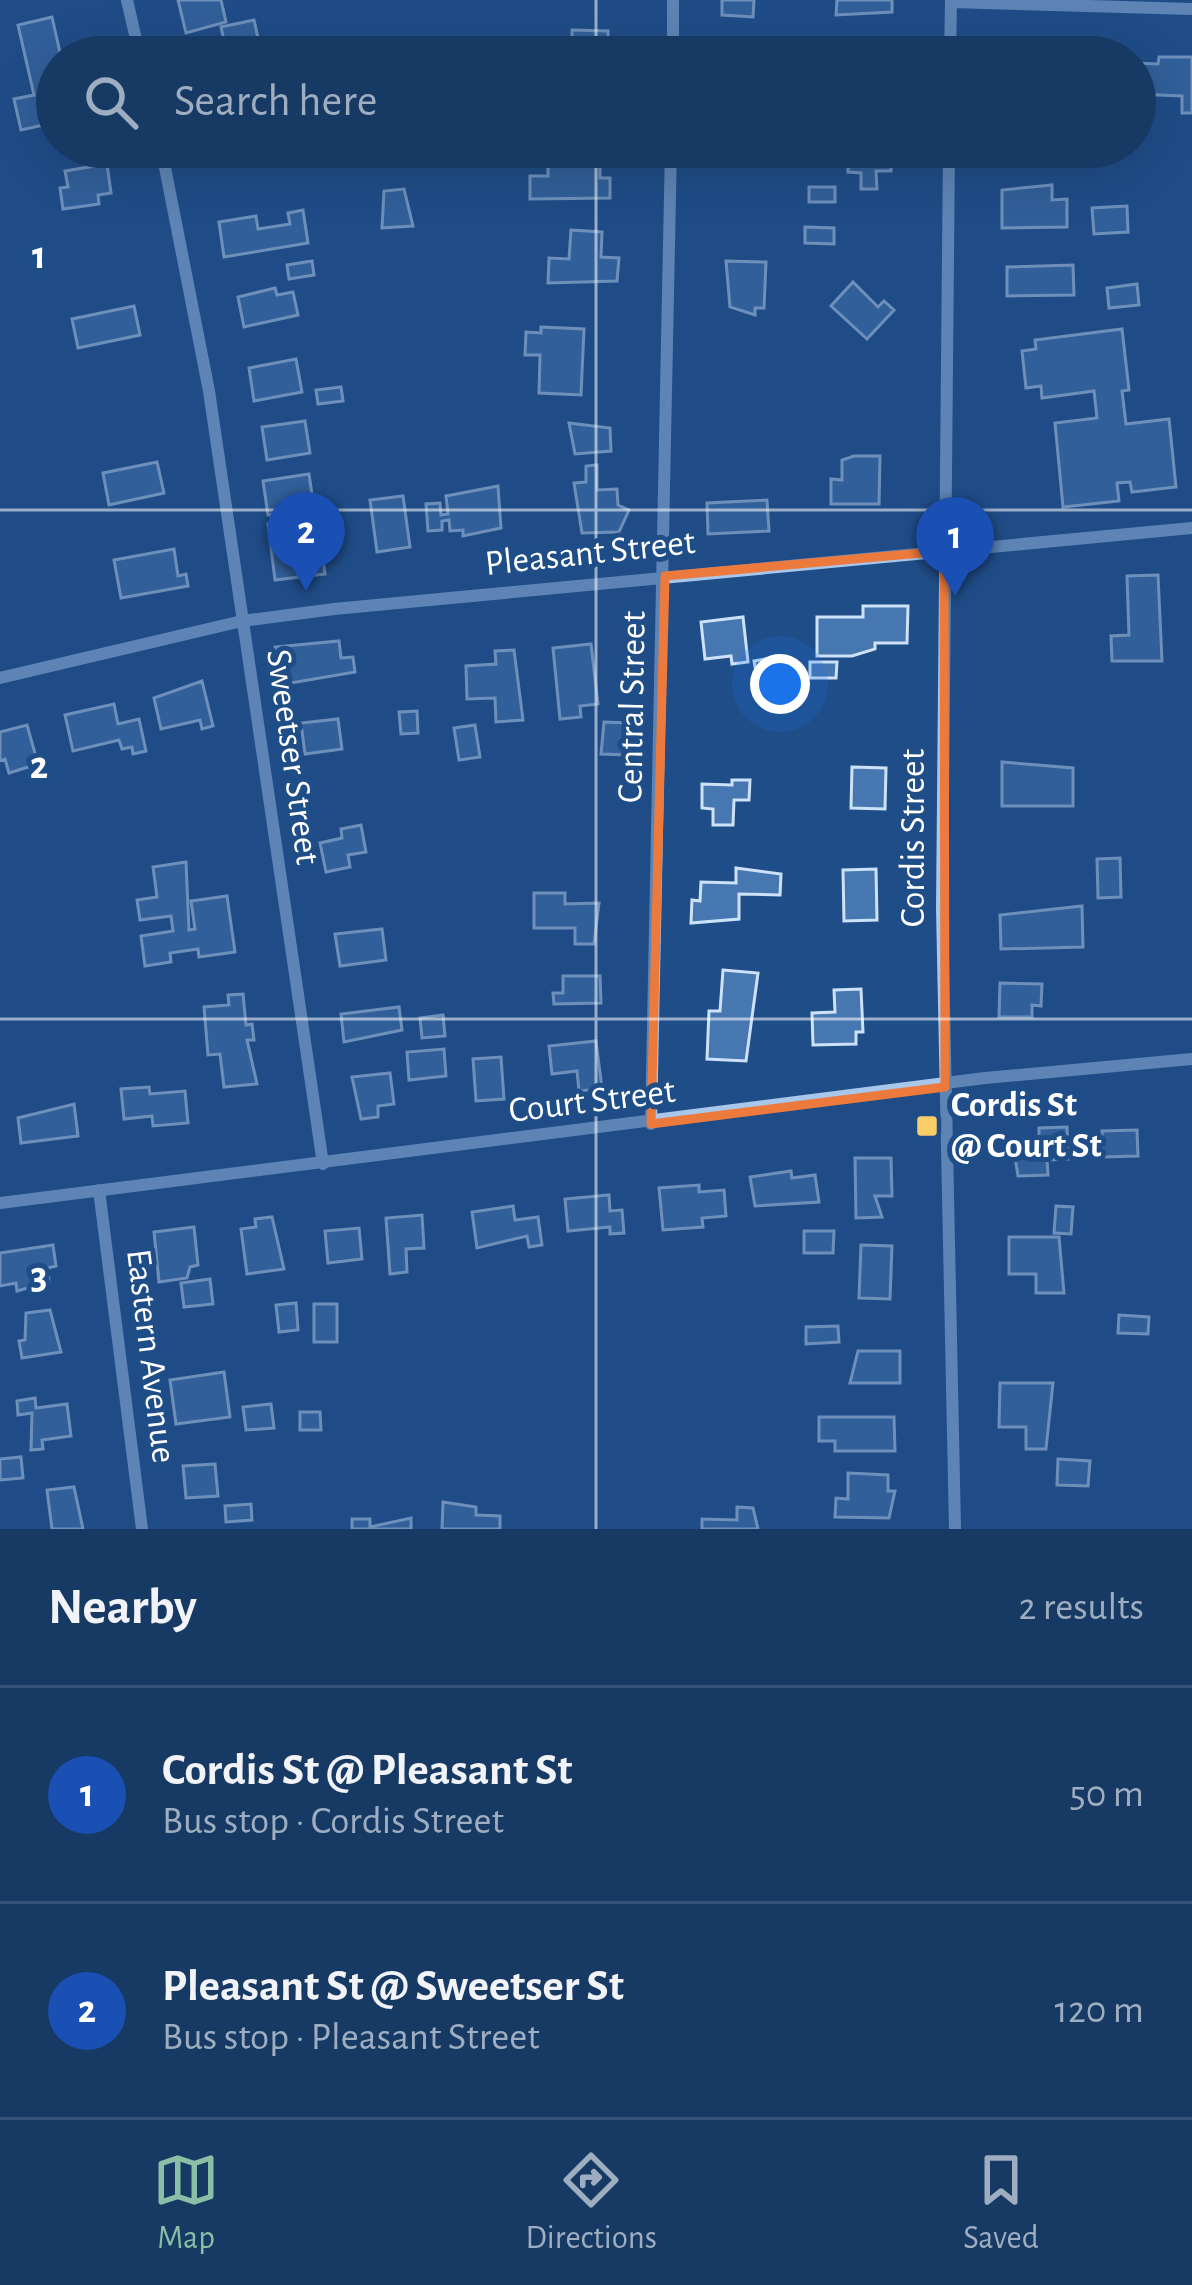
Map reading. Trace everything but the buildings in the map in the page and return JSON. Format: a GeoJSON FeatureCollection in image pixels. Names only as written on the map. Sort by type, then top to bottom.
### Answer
{"type":"FeatureCollection","features":[{"type":"Feature","properties":{"kind":"street"},"geometry":{"type":"LineString","coordinates":[[127,0],[135,36]]}},
{"type":"Feature","properties":{"kind":"street"},"geometry":{"type":"LineString","coordinates":[[673,36],[674,0]]}},
{"type":"Feature","properties":{"kind":"street"},"geometry":{"type":"LineString","coordinates":[[950,36],[951,1],[1192,9]]}},
{"type":"Feature","properties":{"kind":"street","name":"Sweetser Street"},"geometry":{"type":"LineString","coordinates":[[165,168],[198,322],[323,1164]]}},
{"type":"Feature","properties":{"kind":"street","name":"Central Street"},"geometry":{"type":"LineString","coordinates":[[651,1124],[671,168]]}},
{"type":"Feature","properties":{"kind":"street","name":"Cordis Street"},"geometry":{"type":"LineString","coordinates":[[949,168],[945,1087],[955,1529]]}},
{"type":"Feature","properties":{"kind":"street","name":"Pleasant Street"},"geometry":{"type":"LineString","coordinates":[[0,678],[242,621],[1192,528]]}},
{"type":"Feature","properties":{"kind":"street","name":"Court Street"},"geometry":{"type":"LineString","coordinates":[[0,1203],[1192,1059]]}},
{"type":"Feature","properties":{"kind":"street","name":"Eastern Avenue"},"geometry":{"type":"LineString","coordinates":[[99,1190],[142,1529]]}},
{"type":"Feature","properties":{"kind":"highlighted area"},"geometry":{"type":"Polygon","coordinates":[[[944,551],[945,1087],[651,1124],[665,576],[944,551]]]}},
{"type":"Feature","properties":{"kind":"place","name":"Pleasant St @ Sweetser St"},"geometry":{"type":"Point","coordinates":[306,591]}},
{"type":"Feature","properties":{"kind":"place","name":"Cordis St @ Pleasant St"},"geometry":{"type":"Point","coordinates":[955,596]}},
{"type":"Feature","properties":{"kind":"place","name":"Cordis St @ Court St"},"geometry":{"type":"Point","coordinates":[927,1126]}}]}
